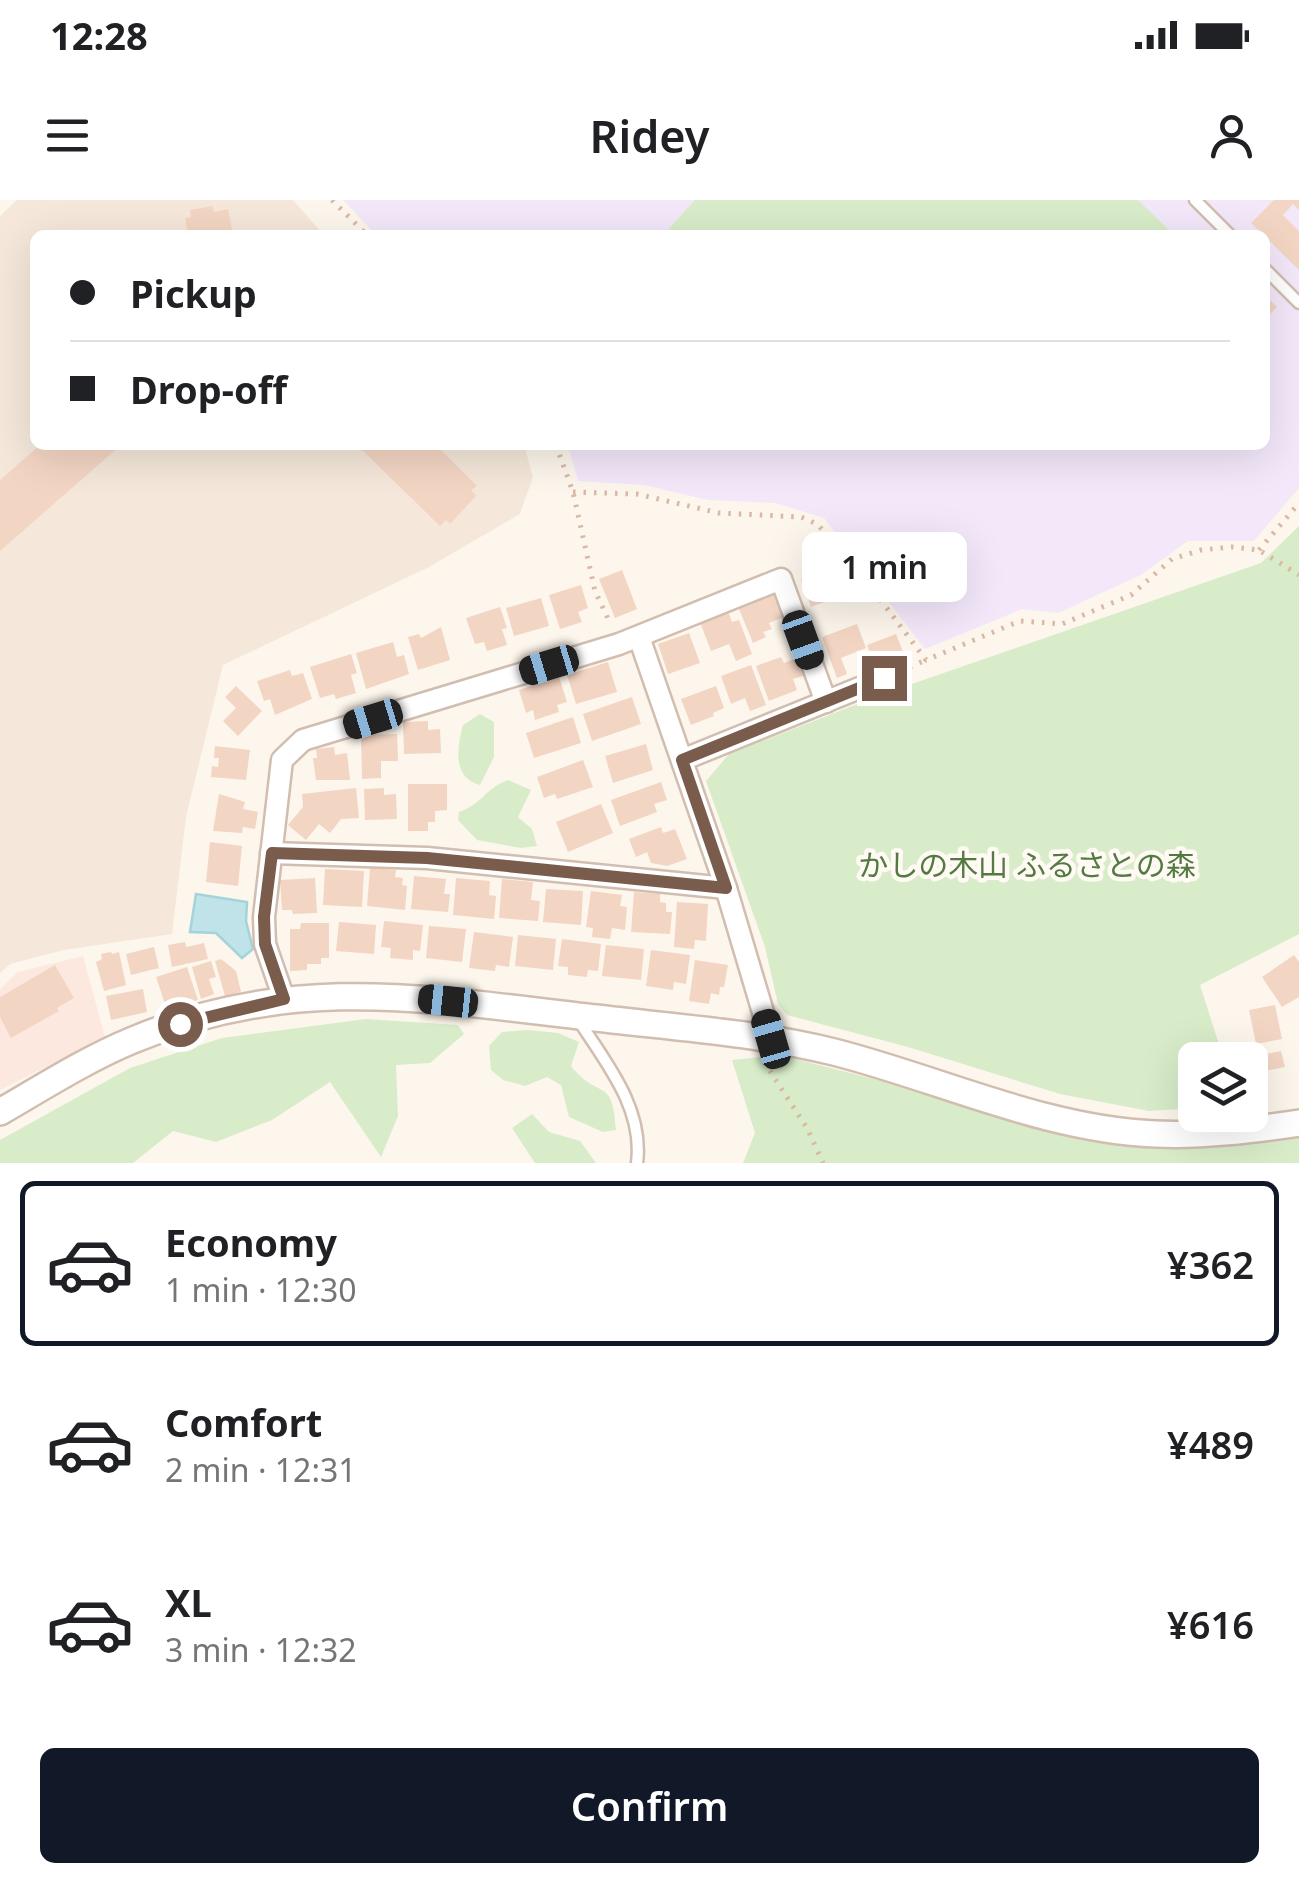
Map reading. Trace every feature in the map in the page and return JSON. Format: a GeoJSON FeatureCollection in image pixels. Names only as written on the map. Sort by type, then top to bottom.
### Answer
{"type":"FeatureCollection","features":[{"type":"Feature","properties":{"kind":"street"},"geometry":{"type":"LineString","coordinates":[[284,999],[265,944],[264,917],[282,760],[303,740],[629,640],[780,580],[826,702]]}},
{"type":"Feature","properties":{"kind":"street"},"geometry":{"type":"LineString","coordinates":[[629,640],[682,760],[726,888],[760,1037]]}},
{"type":"Feature","properties":{"kind":"street"},"geometry":{"type":"LineString","coordinates":[[682,760],[884,678]]}},
{"type":"Feature","properties":{"kind":"street"},"geometry":{"type":"LineString","coordinates":[[272,853],[427,858],[726,888]]}},
{"type":"Feature","properties":{"kind":"street"},"geometry":{"type":"LineString","coordinates":[[0,1112],[134,1039],[235,1008],[284,999],[352,995],[416,998],[760,1037],[902,1071],[1004,1104],[1117,1130],[1203,1134],[1299,1124]]}},
{"type":"Feature","properties":{"kind":"lane"},"geometry":{"type":"LineString","coordinates":[[1194,200],[1225,230]]}},
{"type":"Feature","properties":{"kind":"lane"},"geometry":{"type":"LineString","coordinates":[[1270,274],[1299,302]]}},
{"type":"Feature","properties":{"kind":"lane"},"geometry":{"type":"LineString","coordinates":[[575,1016],[632,1110],[639,1136],[637,1163]]}},
{"type":"Feature","properties":{"kind":"path"},"geometry":{"type":"LineString","coordinates":[[332,200],[362,230]]}},
{"type":"Feature","properties":{"kind":"path"},"geometry":{"type":"LineString","coordinates":[[558,450],[573,492],[595,590],[629,640]]}},
{"type":"Feature","properties":{"kind":"path"},"geometry":{"type":"LineString","coordinates":[[573,492],[637,494],[718,513],[802,517],[817,524],[852,562],[926,660],[1020,622],[1062,624],[1131,595],[1172,559],[1202,550],[1259,550],[1299,575]]}},
{"type":"Feature","properties":{"kind":"path"},"geometry":{"type":"LineString","coordinates":[[1259,550],[1299,504]]}},
{"type":"Feature","properties":{"kind":"path"},"geometry":{"type":"LineString","coordinates":[[760,1037],[823,1163]]}},
{"type":"Feature","properties":{"kind":"shaded area"},"geometry":{"type":"Polygon","coordinates":[[[17,200],[293,200],[320,230],[30,230],[30,450],[525,450],[533,477],[520,514],[429,567],[223,665],[186,817],[172,934],[64,950],[10,964],[0,973],[0,216],[17,200]]]}},
{"type":"Feature","properties":{"kind":"shaded area"},"geometry":{"type":"Polygon","coordinates":[[[343,200],[1299,200],[1299,488],[1254,541],[1188,541],[1141,575],[1058,613],[1022,609],[925,649],[824,518],[775,503],[708,500],[644,485],[578,481],[569,450],[1270,450],[1270,230],[371,230],[343,200]]]}},
{"type":"Feature","properties":{"kind":"shaded area"},"geometry":{"type":"Polygon","coordinates":[[[83,956],[105,1037],[0,1090],[0,989],[18,972],[83,956]]]}},
{"type":"Feature","properties":{"kind":"green space"},"geometry":{"type":"Polygon","coordinates":[[[695,200],[1138,200],[1169,230],[668,230],[695,200]]]}},
{"type":"Feature","properties":{"kind":"green space","name":"かしの木山 ふるさとの森"},"geometry":{"type":"Polygon","coordinates":[[[1299,526],[1299,934],[1200,985],[1218,1042],[1178,1042],[1178,1109],[1149,1111],[1060,1094],[787,1015],[778,1004],[765,947],[706,781],[729,754],[883,694],[1261,563],[1299,526]]]}},
{"type":"Feature","properties":{"kind":"green space"},"geometry":{"type":"Polygon","coordinates":[[[480,714],[494,722],[494,757],[480,785],[465,776],[458,752],[463,725],[480,714]]]}},
{"type":"Feature","properties":{"kind":"green space"},"geometry":{"type":"Polygon","coordinates":[[[508,780],[531,790],[518,817],[532,829],[537,846],[521,848],[477,840],[458,820],[459,812],[508,780]]]}},
{"type":"Feature","properties":{"kind":"green space"},"geometry":{"type":"Polygon","coordinates":[[[366,1019],[458,1025],[464,1034],[430,1063],[396,1065],[398,1116],[381,1157],[330,1082],[272,1120],[216,1142],[173,1131],[133,1163],[0,1163],[0,1140],[130,1068],[222,1038],[366,1019]]]}},
{"type":"Feature","properties":{"kind":"green space"},"geometry":{"type":"Polygon","coordinates":[[[502,1032],[558,1033],[579,1042],[571,1066],[608,1095],[616,1130],[603,1132],[569,1117],[561,1085],[547,1077],[525,1086],[503,1080],[491,1070],[489,1046],[502,1032]]]}},
{"type":"Feature","properties":{"kind":"green space"},"geometry":{"type":"Polygon","coordinates":[[[780,1055],[1025,1124],[1109,1142],[1198,1147],[1299,1137],[1299,1163],[743,1163],[755,1133],[732,1060],[780,1055]]]}},
{"type":"Feature","properties":{"kind":"green space"},"geometry":{"type":"Polygon","coordinates":[[[532,1114],[549,1132],[580,1141],[596,1163],[535,1163],[512,1128],[532,1114]]]}},
{"type":"Feature","properties":{"kind":"water"},"geometry":{"type":"Polygon","coordinates":[[[196,894],[247,902],[246,921],[253,949],[242,958],[216,933],[190,932],[196,894]]]}},
{"type":"Feature","properties":{"kind":"building"},"geometry":{"type":"Polygon","coordinates":[[[1274,200],[1299,200],[1299,210],[1293,204],[1283,215],[1299,231],[1299,270],[1270,242],[1270,230],[1258,230],[1251,223],[1274,200]]]}},
{"type":"Feature","properties":{"kind":"building"},"geometry":{"type":"Polygon","coordinates":[[[212,206],[214,212],[228,209],[232,230],[187,230],[185,218],[191,217],[190,210],[212,206]]]}},
{"type":"Feature","properties":{"kind":"building"},"geometry":{"type":"Polygon","coordinates":[[[34,450],[115,450],[0,551],[0,480],[34,450]]]}},
{"type":"Feature","properties":{"kind":"building"},"geometry":{"type":"Polygon","coordinates":[[[362,450],[441,450],[477,486],[471,490],[476,496],[450,524],[446,520],[440,526],[362,450]]]}},
{"type":"Feature","properties":{"kind":"building"},"geometry":{"type":"Polygon","coordinates":[[[831,568],[841,596],[811,607],[801,579],[831,568]]]}},
{"type":"Feature","properties":{"kind":"building"},"geometry":{"type":"Polygon","coordinates":[[[622,570],[637,609],[615,618],[599,579],[622,570]]]}},
{"type":"Feature","properties":{"kind":"building"},"geometry":{"type":"Polygon","coordinates":[[[581,585],[588,608],[578,612],[582,622],[560,629],[549,595],[581,585]]]}},
{"type":"Feature","properties":{"kind":"building"},"geometry":{"type":"Polygon","coordinates":[[[774,594],[784,617],[769,623],[772,629],[763,632],[766,637],[753,643],[739,609],[774,594]]]}},
{"type":"Feature","properties":{"kind":"building"},"geometry":{"type":"Polygon","coordinates":[[[541,598],[549,626],[514,636],[506,608],[541,598]]]}},
{"type":"Feature","properties":{"kind":"building"},"geometry":{"type":"Polygon","coordinates":[[[500,607],[507,628],[502,629],[507,645],[487,651],[484,642],[475,644],[466,618],[500,607]]]}},
{"type":"Feature","properties":{"kind":"building"},"geometry":{"type":"Polygon","coordinates":[[[728,611],[732,622],[739,620],[752,654],[736,661],[729,644],[711,651],[700,622],[728,611]]]}},
{"type":"Feature","properties":{"kind":"building"},"geometry":{"type":"Polygon","coordinates":[[[857,624],[866,648],[841,658],[847,674],[837,678],[822,637],[857,624]]]}},
{"type":"Feature","properties":{"kind":"building"},"geometry":{"type":"Polygon","coordinates":[[[441,627],[450,660],[418,670],[408,637],[419,634],[421,638],[441,627]]]}},
{"type":"Feature","properties":{"kind":"building"},"geometry":{"type":"Polygon","coordinates":[[[689,633],[700,663],[668,674],[658,644],[689,633]]]}},
{"type":"Feature","properties":{"kind":"building"},"geometry":{"type":"Polygon","coordinates":[[[896,634],[903,652],[874,663],[867,645],[896,634]]]}},
{"type":"Feature","properties":{"kind":"building"},"geometry":{"type":"Polygon","coordinates":[[[393,642],[397,657],[404,655],[409,674],[366,689],[356,653],[393,642]]]}},
{"type":"Feature","properties":{"kind":"building"},"geometry":{"type":"Polygon","coordinates":[[[351,654],[357,673],[351,675],[356,693],[336,699],[334,694],[320,698],[310,667],[351,654]]]}},
{"type":"Feature","properties":{"kind":"building"},"geometry":{"type":"Polygon","coordinates":[[[781,657],[784,663],[799,657],[806,675],[793,679],[797,690],[769,701],[756,666],[781,657]]]}},
{"type":"Feature","properties":{"kind":"building"},"geometry":{"type":"Polygon","coordinates":[[[608,662],[617,692],[576,704],[567,675],[608,662]]]}},
{"type":"Feature","properties":{"kind":"building"},"geometry":{"type":"Polygon","coordinates":[[[751,665],[766,705],[750,711],[745,698],[731,704],[721,676],[751,665]]]}},
{"type":"Feature","properties":{"kind":"building"},"geometry":{"type":"Polygon","coordinates":[[[290,670],[292,676],[303,673],[312,699],[275,715],[270,699],[264,701],[257,681],[290,670]]]}},
{"type":"Feature","properties":{"kind":"building"},"geometry":{"type":"Polygon","coordinates":[[[559,677],[567,702],[557,705],[559,712],[535,720],[533,710],[526,713],[519,690],[559,677]]]}},
{"type":"Feature","properties":{"kind":"building"},"geometry":{"type":"Polygon","coordinates":[[[236,686],[262,711],[238,736],[223,721],[236,708],[225,697],[236,686]]]}},
{"type":"Feature","properties":{"kind":"building"},"geometry":{"type":"Polygon","coordinates":[[[716,686],[724,708],[691,725],[681,699],[716,686]]]}},
{"type":"Feature","properties":{"kind":"building"},"geometry":{"type":"Polygon","coordinates":[[[632,697],[641,724],[592,741],[583,714],[632,697]]]}},
{"type":"Feature","properties":{"kind":"building"},"geometry":{"type":"Polygon","coordinates":[[[573,717],[581,743],[534,758],[526,733],[573,717]]]}},
{"type":"Feature","properties":{"kind":"building"},"geometry":{"type":"Polygon","coordinates":[[[428,721],[428,730],[440,729],[441,753],[404,754],[403,722],[428,721]]]}},
{"type":"Feature","properties":{"kind":"building"},"geometry":{"type":"Polygon","coordinates":[[[397,734],[398,761],[381,761],[381,778],[362,779],[361,735],[397,734]]]}},
{"type":"Feature","properties":{"kind":"building"},"geometry":{"type":"Polygon","coordinates":[[[646,744],[653,770],[613,783],[605,756],[646,744]]]}},
{"type":"Feature","properties":{"kind":"building"},"geometry":{"type":"Polygon","coordinates":[[[215,746],[250,750],[246,780],[211,777],[212,766],[218,767],[215,746]]]}},
{"type":"Feature","properties":{"kind":"building"},"geometry":{"type":"Polygon","coordinates":[[[334,747],[335,755],[347,753],[350,780],[316,780],[316,749],[334,747]]]}},
{"type":"Feature","properties":{"kind":"building"},"geometry":{"type":"Polygon","coordinates":[[[583,760],[593,787],[557,799],[555,794],[544,798],[537,777],[583,760]]]}},
{"type":"Feature","properties":{"kind":"building"},"geometry":{"type":"Polygon","coordinates":[[[661,782],[667,800],[654,804],[657,812],[620,826],[611,800],[661,782]]]}},
{"type":"Feature","properties":{"kind":"building"},"geometry":{"type":"Polygon","coordinates":[[[408,784],[447,784],[447,810],[435,811],[435,822],[428,822],[428,831],[408,831],[408,784]]]}},
{"type":"Feature","properties":{"kind":"building"},"geometry":{"type":"Polygon","coordinates":[[[356,788],[359,818],[341,819],[330,833],[319,824],[306,840],[288,825],[303,807],[302,794],[356,788]]]}},
{"type":"Feature","properties":{"kind":"building"},"geometry":{"type":"Polygon","coordinates":[[[384,788],[384,795],[396,794],[397,819],[365,820],[364,789],[384,788]]]}},
{"type":"Feature","properties":{"kind":"building"},"geometry":{"type":"Polygon","coordinates":[[[219,794],[245,802],[243,809],[258,812],[255,829],[243,827],[242,833],[213,831],[219,794]]]}},
{"type":"Feature","properties":{"kind":"building"},"geometry":{"type":"Polygon","coordinates":[[[601,804],[613,833],[568,852],[556,822],[601,804]]]}},
{"type":"Feature","properties":{"kind":"building"},"geometry":{"type":"Polygon","coordinates":[[[661,827],[663,833],[675,829],[687,859],[667,866],[651,863],[647,852],[636,857],[629,839],[661,827]]]}},
{"type":"Feature","properties":{"kind":"building"},"geometry":{"type":"Polygon","coordinates":[[[210,842],[242,846],[238,886],[206,882],[210,842]]]}},
{"type":"Feature","properties":{"kind":"building"},"geometry":{"type":"Polygon","coordinates":[[[370,868],[396,870],[395,877],[403,878],[402,885],[407,886],[405,910],[367,906],[370,868]]]}},
{"type":"Feature","properties":{"kind":"building"},"geometry":{"type":"Polygon","coordinates":[[[325,869],[364,871],[362,907],[323,905],[325,869]]]}},
{"type":"Feature","properties":{"kind":"building"},"geometry":{"type":"Polygon","coordinates":[[[414,876],[446,879],[444,894],[450,894],[448,912],[411,909],[414,876]]]}},
{"type":"Feature","properties":{"kind":"building"},"geometry":{"type":"Polygon","coordinates":[[[315,878],[317,913],[293,914],[292,910],[282,910],[280,880],[315,878]]]}},
{"type":"Feature","properties":{"kind":"building"},"geometry":{"type":"Polygon","coordinates":[[[456,878],[490,881],[489,895],[496,896],[494,919],[453,915],[456,878]]]}},
{"type":"Feature","properties":{"kind":"building"},"geometry":{"type":"Polygon","coordinates":[[[502,879],[533,882],[531,900],[540,901],[538,921],[499,918],[502,879]]]}},
{"type":"Feature","properties":{"kind":"building"},"geometry":{"type":"Polygon","coordinates":[[[546,889],[583,891],[581,925],[543,922],[546,889]]]}},
{"type":"Feature","properties":{"kind":"building"},"geometry":{"type":"Polygon","coordinates":[[[591,891],[622,895],[620,906],[627,907],[625,930],[612,928],[610,939],[592,937],[593,928],[586,927],[591,891]]]}},
{"type":"Feature","properties":{"kind":"building"},"geometry":{"type":"Polygon","coordinates":[[[634,892],[660,894],[666,912],[672,912],[670,934],[631,932],[634,892]]]}},
{"type":"Feature","properties":{"kind":"building"},"geometry":{"type":"Polygon","coordinates":[[[677,902],[708,904],[706,941],[695,940],[694,949],[674,947],[677,902]]]}},
{"type":"Feature","properties":{"kind":"building"},"geometry":{"type":"Polygon","coordinates":[[[384,921],[423,925],[420,951],[413,950],[413,960],[390,958],[391,948],[381,947],[384,921]]]}},
{"type":"Feature","properties":{"kind":"building"},"geometry":{"type":"Polygon","coordinates":[[[339,922],[376,925],[374,954],[336,951],[339,922]]]}},
{"type":"Feature","properties":{"kind":"building"},"geometry":{"type":"Polygon","coordinates":[[[301,923],[329,923],[329,958],[321,958],[321,964],[307,964],[307,970],[290,971],[290,929],[300,929],[301,923]]]}},
{"type":"Feature","properties":{"kind":"building"},"geometry":{"type":"Polygon","coordinates":[[[429,926],[466,929],[462,962],[426,958],[429,926]]]}},
{"type":"Feature","properties":{"kind":"building"},"geometry":{"type":"Polygon","coordinates":[[[474,932],[513,937],[509,967],[496,965],[495,971],[469,968],[474,932]]]}},
{"type":"Feature","properties":{"kind":"building"},"geometry":{"type":"Polygon","coordinates":[[[518,935],[556,939],[553,970],[515,966],[518,935]]]}},
{"type":"Feature","properties":{"kind":"building"},"geometry":{"type":"Polygon","coordinates":[[[562,939],[601,944],[598,971],[588,970],[587,977],[568,975],[568,967],[558,966],[562,939]]]}},
{"type":"Feature","properties":{"kind":"building"},"geometry":{"type":"Polygon","coordinates":[[[185,942],[186,947],[204,943],[208,959],[172,967],[168,945],[185,942]]]}},
{"type":"Feature","properties":{"kind":"building"},"geometry":{"type":"Polygon","coordinates":[[[606,945],[644,949],[641,980],[602,976],[606,945]]]}},
{"type":"Feature","properties":{"kind":"building"},"geometry":{"type":"Polygon","coordinates":[[[154,947],[159,968],[131,975],[126,954],[154,947]]]}},
{"type":"Feature","properties":{"kind":"building"},"geometry":{"type":"Polygon","coordinates":[[[651,950],[690,955],[686,984],[674,982],[673,990],[646,986],[651,950]]]}},
{"type":"Feature","properties":{"kind":"building"},"geometry":{"type":"Polygon","coordinates":[[[119,952],[126,985],[104,991],[96,962],[102,959],[101,954],[119,952]]]}},
{"type":"Feature","properties":{"kind":"building"},"geometry":{"type":"Polygon","coordinates":[[[1294,955],[1299,962],[1299,997],[1282,1007],[1262,977],[1294,955]]]}},
{"type":"Feature","properties":{"kind":"building"},"geometry":{"type":"Polygon","coordinates":[[[221,959],[236,971],[241,992],[225,996],[215,961],[221,959]]]}},
{"type":"Feature","properties":{"kind":"building"},"geometry":{"type":"Polygon","coordinates":[[[695,960],[728,965],[724,987],[720,987],[719,995],[711,993],[709,1004],[689,1001],[695,960]]]}},
{"type":"Feature","properties":{"kind":"building"},"geometry":{"type":"Polygon","coordinates":[[[211,961],[216,977],[209,979],[214,994],[201,999],[192,967],[211,961]]]}},
{"type":"Feature","properties":{"kind":"building"},"geometry":{"type":"Polygon","coordinates":[[[55,965],[74,998],[11,1038],[0,1017],[0,997],[55,965]]]}},
{"type":"Feature","properties":{"kind":"building"},"geometry":{"type":"Polygon","coordinates":[[[187,967],[198,1000],[167,1010],[156,977],[187,967]]]}},
{"type":"Feature","properties":{"kind":"building"},"geometry":{"type":"Polygon","coordinates":[[[143,989],[147,1012],[111,1020],[106,996],[143,989]]]}},
{"type":"Feature","properties":{"kind":"building"},"geometry":{"type":"Polygon","coordinates":[[[1275,1005],[1282,1039],[1256,1042],[1249,1010],[1275,1005]]]}},
{"type":"Feature","properties":{"kind":"building"},"geometry":{"type":"Polygon","coordinates":[[[1281,1051],[1285,1067],[1268,1070],[1268,1054],[1281,1051]]]}},
{"type":"Feature","properties":{"kind":"route"},"geometry":{"type":"LineString","coordinates":[[180,1024],[284,999],[265,944],[264,917],[272,853],[427,858],[726,888],[682,760],[884,678]]}}]}
